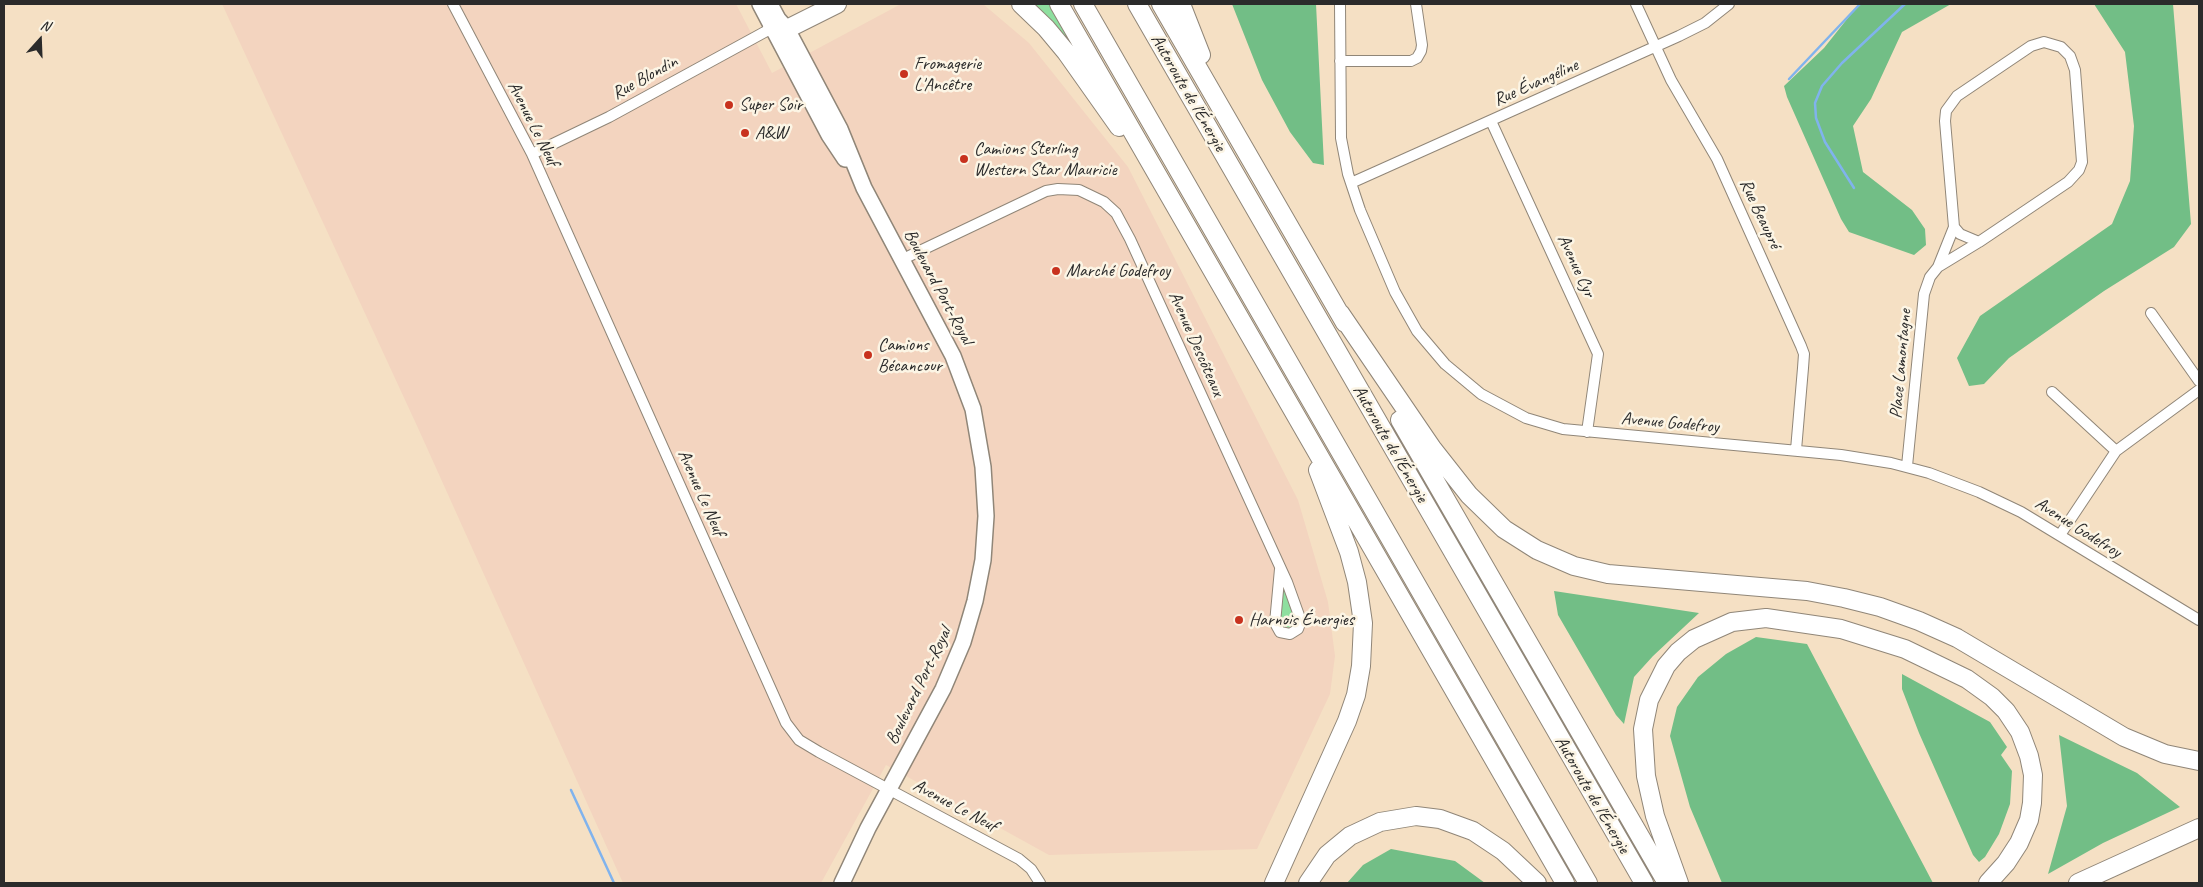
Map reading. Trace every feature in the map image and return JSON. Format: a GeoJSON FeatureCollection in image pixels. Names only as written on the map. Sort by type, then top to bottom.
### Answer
{"type":"FeatureCollection","features":[{"type":"Feature","properties":{"kind":"highway"},"geometry":{"type":"LineString","coordinates":[[777,20],[811,4]]}},
{"type":"Feature","properties":{"kind":"highway"},"geometry":{"type":"LineString","coordinates":[[777,20],[837,4]]}},
{"type":"Feature","properties":{"kind":"highway"},"geometry":{"type":"LineString","coordinates":[[1021,4],[1046,28],[1073,61],[1171,198]]}},
{"type":"Feature","properties":{"kind":"highway"},"geometry":{"type":"LineString","coordinates":[[1060,4],[1565,883]]}},
{"type":"Feature","properties":{"kind":"highway"},"geometry":{"type":"LineString","coordinates":[[1083,4],[1588,883]]}},
{"type":"Feature","properties":{"kind":"highway","name":"Autoroute de l'Énergie"},"geometry":{"type":"LineString","coordinates":[[1137,4],[1644,883]]}},
{"type":"Feature","properties":{"kind":"highway"},"geometry":{"type":"LineString","coordinates":[[1161,4],[1667,883]]}},
{"type":"Feature","properties":{"kind":"highway"},"geometry":{"type":"LineString","coordinates":[[1181,4],[1222,109]]}},
{"type":"Feature","properties":{"kind":"highway"},"geometry":{"type":"LineString","coordinates":[[1340,313],[1462,487],[1497,523],[1537,550],[1574,566],[1608,574],[1800,591],[1844,598],[1880,607],[1919,621],[1957,638],[2124,738],[2159,752],[2199,761]]}},
{"type":"Feature","properties":{"kind":"highway"},"geometry":{"type":"LineString","coordinates":[[1274,883],[1351,711],[1360,678],[1363,643],[1363,613],[1354,567],[1300,422]]}},
{"type":"Feature","properties":{"kind":"highway"},"geometry":{"type":"LineString","coordinates":[[1679,883],[1655,816],[1646,776],[1643,729],[1649,700],[1666,666],[1694,639],[1712,629],[1732,622],[1766,618],[1841,629],[1905,649],[1967,679],[2006,710],[2020,732],[2029,756],[2034,785],[2029,820],[2019,843],[2006,863],[1988,883]]}},
{"type":"Feature","properties":{"kind":"highway"},"geometry":{"type":"LineString","coordinates":[[1308,883],[1327,855],[1350,836],[1380,822],[1416,816],[1440,819],[1473,830],[1503,851],[1537,883]]}},
{"type":"Feature","properties":{"kind":"highway"},"geometry":{"type":"LineString","coordinates":[[2078,883],[2199,828]]}},
{"type":"Feature","properties":{"kind":"main road","name":"Boulevard Port-Royal"},"geometry":{"type":"LineString","coordinates":[[760,4],[777,20],[829,135],[864,188],[953,356],[973,409],[983,467],[985,527],[979,585],[960,651],[943,689],[889,789],[842,883]]}},
{"type":"Feature","properties":{"kind":"street","name":"Avenue Le Neuf"},"geometry":{"type":"LineString","coordinates":[[453,4],[532,154],[786,723],[799,740],[1014,856],[1031,869],[1040,883]]}},
{"type":"Feature","properties":{"kind":"street","name":"Avenue Godefroy"},"geometry":{"type":"LineString","coordinates":[[1340,4],[1341,131],[1351,182],[1368,231],[1403,308],[1420,335],[1440,359],[1474,389],[1506,409],[1545,425],[1587,432],[1859,457],[1906,466],[1942,477],[1986,495],[2060,535],[2179,610],[2199,620]]}},
{"type":"Feature","properties":{"kind":"street"},"geometry":{"type":"LineString","coordinates":[[1340,61],[1411,61],[1418,58],[1422,44],[1416,4]]}},
{"type":"Feature","properties":{"kind":"street","name":"Rue Beaupré"},"geometry":{"type":"LineString","coordinates":[[1636,4],[1679,96],[1716,159],[1804,354],[1796,450]]}},
{"type":"Feature","properties":{"kind":"street","name":"Rue Évangéline"},"geometry":{"type":"LineString","coordinates":[[1351,182],[1491,121],[1705,23],[1729,4]]}},
{"type":"Feature","properties":{"kind":"street","name":"Rue Blondin"},"geometry":{"type":"LineString","coordinates":[[532,154],[609,116],[777,20]]}},
{"type":"Feature","properties":{"kind":"street","name":"Place Lamontagne"},"geometry":{"type":"LineString","coordinates":[[1906,466],[1924,294],[1930,278],[1938,267],[1954,227],[1945,121],[1950,103],[1957,96],[2031,46],[2044,42],[2061,47],[2070,56],[2075,70],[2082,162],[2079,170],[2068,182],[1979,242],[1938,267]]}},
{"type":"Feature","properties":{"kind":"street","name":"Avenue Cyr"},"geometry":{"type":"LineString","coordinates":[[1491,121],[1598,354],[1587,432]]}},
{"type":"Feature","properties":{"kind":"street","name":"Avenue Descôteaux"},"geometry":{"type":"LineString","coordinates":[[903,259],[1046,191],[1062,188],[1079,190],[1104,202],[1116,213],[1130,239],[1287,582],[1301,618],[1300,627],[1290,634],[1279,630],[1275,623],[1280,569]]}},
{"type":"Feature","properties":{"kind":"street"},"geometry":{"type":"LineString","coordinates":[[1954,227],[1960,234],[1979,242]]}},
{"type":"Feature","properties":{"kind":"street"},"geometry":{"type":"LineString","coordinates":[[2151,313],[2199,381]]}},
{"type":"Feature","properties":{"kind":"street"},"geometry":{"type":"LineString","coordinates":[[2060,535],[2116,451],[2199,390]]}},
{"type":"Feature","properties":{"kind":"street"},"geometry":{"type":"LineString","coordinates":[[2052,392],[2116,451]]}},
{"type":"Feature","properties":{"kind":"shaded area"},"geometry":{"type":"Polygon","coordinates":[[[222,4],[736,4],[772,73],[901,4],[983,4],[1029,43],[1128,167],[1298,500],[1328,602],[1335,656],[1330,694],[1257,849],[1049,855],[886,765],[821,883],[623,883],[418,428],[222,4]]]}},
{"type":"Feature","properties":{"kind":"green space"},"geometry":{"type":"Polygon","coordinates":[[[1028,4],[1051,4],[1072,42],[1071,44],[1028,4]]]}},
{"type":"Feature","properties":{"kind":"green space"},"geometry":{"type":"Polygon","coordinates":[[[1232,4],[1316,4],[1324,165],[1313,163],[1290,132],[1262,80],[1232,4]]]}},
{"type":"Feature","properties":{"kind":"green space"},"geometry":{"type":"Polygon","coordinates":[[[1859,4],[1951,4],[1902,32],[1871,99],[1853,126],[1863,172],[1912,210],[1925,229],[1926,245],[1914,255],[1849,232],[1841,219],[1787,97],[1784,86],[1824,48],[1859,4]]]}},
{"type":"Feature","properties":{"kind":"green space"},"geometry":{"type":"Polygon","coordinates":[[[2094,4],[2173,4],[2191,224],[2174,247],[2104,291],[2009,358],[1984,384],[1969,386],[1957,358],[1980,316],[2112,224],[2130,181],[2134,126],[2125,52],[2094,4]]]}},
{"type":"Feature","properties":{"kind":"green space"},"geometry":{"type":"Polygon","coordinates":[[[1283,583],[1295,619],[1289,628],[1282,626],[1280,620],[1283,583]]]}},
{"type":"Feature","properties":{"kind":"green space"},"geometry":{"type":"Polygon","coordinates":[[[1554,591],[1699,613],[1653,656],[1634,677],[1624,724],[1616,715],[1558,615],[1554,591]]]}},
{"type":"Feature","properties":{"kind":"green space"},"geometry":{"type":"Polygon","coordinates":[[[1756,637],[1807,644],[1933,883],[1722,883],[1690,807],[1670,736],[1677,707],[1698,677],[1726,654],[1756,637]]]}},
{"type":"Feature","properties":{"kind":"green space"},"geometry":{"type":"Polygon","coordinates":[[[1902,674],[1990,722],[2007,747],[2001,755],[2012,771],[2010,804],[1999,834],[1985,857],[1979,862],[1973,855],[1919,733],[1902,689],[1902,674]]]}},
{"type":"Feature","properties":{"kind":"green space"},"geometry":{"type":"Polygon","coordinates":[[[2059,735],[2137,773],[2180,807],[2103,843],[2048,874],[2067,806],[2059,735]]]}},
{"type":"Feature","properties":{"kind":"green space"},"geometry":{"type":"Polygon","coordinates":[[[1391,849],[1455,861],[1485,883],[1347,883],[1363,865],[1391,849]]]}},
{"type":"Feature","properties":{"kind":"waterway"},"geometry":{"type":"LineString","coordinates":[[1789,79],[1860,4]]}},
{"type":"Feature","properties":{"kind":"waterway"},"geometry":{"type":"LineString","coordinates":[[1854,188],[1825,142],[1816,118],[1815,103],[1822,86],[1842,63],[1905,4]]}},
{"type":"Feature","properties":{"kind":"waterway"},"geometry":{"type":"LineString","coordinates":[[571,790],[614,883]]}},
{"type":"Feature","properties":{"kind":"place","name":"Fromagerie L'Ancêtre"},"geometry":{"type":"Point","coordinates":[904,74]}},
{"type":"Feature","properties":{"kind":"place","name":"Super Soir"},"geometry":{"type":"Point","coordinates":[729,105]}},
{"type":"Feature","properties":{"kind":"place","name":"A&W"},"geometry":{"type":"Point","coordinates":[745,133]}},
{"type":"Feature","properties":{"kind":"place","name":"Camions Sterling Western Star Mauricie"},"geometry":{"type":"Point","coordinates":[964,159]}},
{"type":"Feature","properties":{"kind":"place","name":"Marché Godefroy"},"geometry":{"type":"Point","coordinates":[1056,271]}},
{"type":"Feature","properties":{"kind":"place","name":"Camions Bécancour"},"geometry":{"type":"Point","coordinates":[868,355]}},
{"type":"Feature","properties":{"kind":"place","name":"Harnois Énergies"},"geometry":{"type":"Point","coordinates":[1239,620]}}]}
